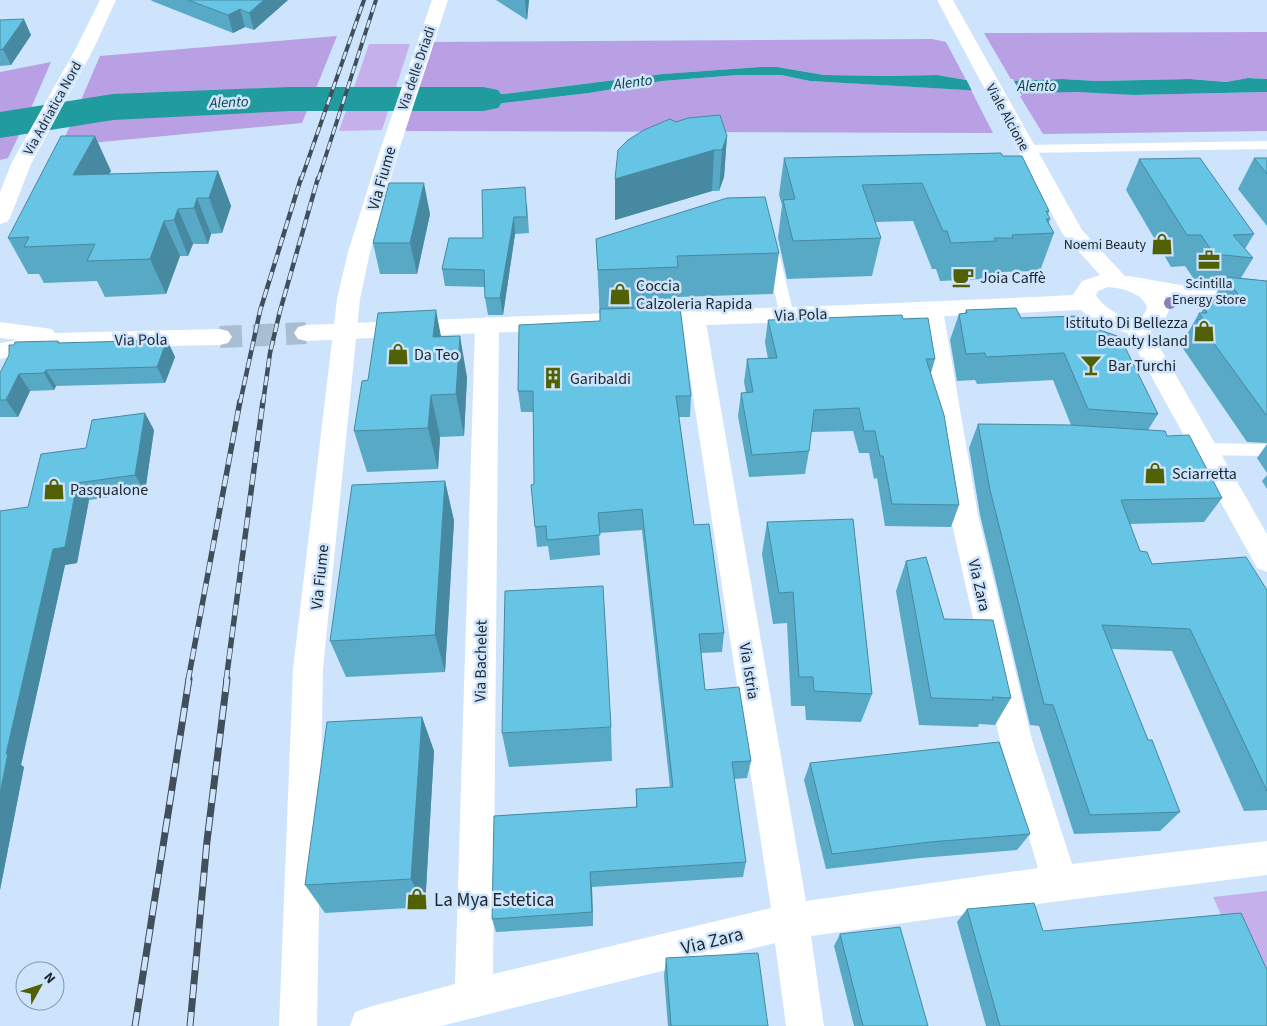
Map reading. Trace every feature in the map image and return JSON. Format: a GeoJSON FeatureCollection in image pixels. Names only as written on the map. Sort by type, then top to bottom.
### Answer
{"type":"FeatureCollection","features":[{"type":"Feature","properties":{"kind":"street","name":"Via Adriatica Nord"},"geometry":{"type":"LineString","coordinates":[[0,218],[21,164],[85,48],[108,0]]}},
{"type":"Feature","properties":{"kind":"street","name":"Via delle Driadi"},"geometry":{"type":"LineString","coordinates":[[393,136],[440,0]]}},
{"type":"Feature","properties":{"kind":"street","name":"Viale Alcione"},"geometry":{"type":"LineString","coordinates":[[945,0],[1073,233],[1123,281],[1149,293],[1158,307],[1158,314],[1153,319],[1145,324],[1135,325]]}},
{"type":"Feature","properties":{"kind":"street","name":"Via Fiume"},"geometry":{"type":"LineString","coordinates":[[298,1026],[308,669],[346,331],[346,314],[358,257],[393,136]]}},
{"type":"Feature","properties":{"kind":"street","name":"Viale Alcione"},"geometry":{"type":"LineString","coordinates":[[1073,233],[1086,296]]}},
{"type":"Feature","properties":{"kind":"street"},"geometry":{"type":"LineString","coordinates":[[1267,301],[1186,294],[1123,281],[1098,281],[1086,296],[1091,309],[1099,316],[1111,321],[1135,325],[1267,560]]}},
{"type":"Feature","properties":{"kind":"street","name":"Via Pola"},"geometry":{"type":"LineString","coordinates":[[306,333],[693,317],[931,310],[1086,296]]}},
{"type":"Feature","properties":{"kind":"street","name":"Via Zara"},"geometry":{"type":"LineString","coordinates":[[931,310],[964,515],[1016,740],[1060,883]]}},
{"type":"Feature","properties":{"kind":"street","name":"Via Istria"},"geometry":{"type":"LineString","coordinates":[[693,317],[790,921],[805,1026]]}},
{"type":"Feature","properties":{"kind":"street","name":"Via Bachelet"},"geometry":{"type":"LineString","coordinates":[[474,998],[487,325]]}},
{"type":"Feature","properties":{"kind":"street","name":"Via Pola"},"geometry":{"type":"LineString","coordinates":[[0,330],[44,335],[63,340]]}},
{"type":"Feature","properties":{"kind":"street","name":"Via Pola"},"geometry":{"type":"LineString","coordinates":[[0,351],[63,340],[220,338]]}},
{"type":"Feature","properties":{"kind":"street","name":"Via Zara"},"geometry":{"type":"LineString","coordinates":[[369,1026],[474,998],[790,921],[1060,883],[1267,858]]}},
{"type":"Feature","properties":{"kind":"lane"},"geometry":{"type":"LineString","coordinates":[[1025,147],[1267,145]]}},
{"type":"Feature","properties":{"kind":"lane"},"geometry":{"type":"LineString","coordinates":[[768,235],[787,314]]}},
{"type":"Feature","properties":{"kind":"lane"},"geometry":{"type":"LineString","coordinates":[[1176,449],[1267,450]]}},
{"type":"Feature","properties":{"kind":"shaded area"},"geometry":{"type":"Polygon","coordinates":[[[1267,32],[1267,79],[1248,78],[1226,82],[1190,79],[1012,81],[984,33],[1267,32]]]}},
{"type":"Feature","properties":{"kind":"shaded area"},"geometry":{"type":"Polygon","coordinates":[[[337,36],[302,123],[91,143],[65,137],[100,56],[337,36]]]}},
{"type":"Feature","properties":{"kind":"shaded area"},"geometry":{"type":"Polygon","coordinates":[[[932,39],[946,42],[966,80],[937,75],[824,75],[777,67],[761,67],[663,74],[504,94],[416,93],[430,42],[932,39]]]}},
{"type":"Feature","properties":{"kind":"shaded area"},"geometry":{"type":"Polygon","coordinates":[[[369,44],[410,44],[382,130],[339,131],[369,44]]]}},
{"type":"Feature","properties":{"kind":"shaded area"},"geometry":{"type":"Polygon","coordinates":[[[51,62],[28,115],[0,120],[0,72],[51,62]]]}},
{"type":"Feature","properties":{"kind":"shaded area"},"geometry":{"type":"Polygon","coordinates":[[[738,75],[781,75],[810,81],[971,90],[993,133],[404,131],[412,105],[503,103],[589,93],[662,81],[738,75]]]}},
{"type":"Feature","properties":{"kind":"shaded area"},"geometry":{"type":"Polygon","coordinates":[[[1078,91],[1134,95],[1267,92],[1267,131],[1043,134],[1018,93],[1078,91]]]}},
{"type":"Feature","properties":{"kind":"shaded area"},"geometry":{"type":"Polygon","coordinates":[[[25,123],[8,158],[0,160],[0,127],[25,123]]]}},
{"type":"Feature","properties":{"kind":"shaded area"},"geometry":{"type":"Polygon","coordinates":[[[1267,891],[1267,1014],[1213,897],[1267,891]]]}},
{"type":"Feature","properties":{"kind":"water"},"geometry":{"type":"Polygon","coordinates":[[[777,67],[824,75],[937,75],[966,80],[1062,79],[1097,81],[1190,79],[1226,82],[1248,78],[1267,79],[1267,92],[1134,95],[1078,92],[1018,93],[810,81],[781,75],[738,75],[662,81],[589,93],[503,103],[412,105],[416,93],[504,94],[663,74],[777,67]]]}},
{"type":"Feature","properties":{"kind":"water"},"geometry":{"type":"Polygon","coordinates":[[[354,91],[394,94],[390,104],[349,105],[354,91]]]}},
{"type":"Feature","properties":{"kind":"pier"},"geometry":{"type":"Polygon","coordinates":[[[965,77],[1013,79],[1022,96],[973,93],[965,77]]]}},
{"type":"Feature","properties":{"kind":"building"},"geometry":{"type":"Polygon","coordinates":[[[188,0],[264,0],[249,13],[240,9],[228,15],[188,0]]]}},
{"type":"Feature","properties":{"kind":"building"},"geometry":{"type":"Polygon","coordinates":[[[24,19],[3,49],[0,50],[0,20],[24,19]]]}},
{"type":"Feature","properties":{"kind":"building"},"geometry":{"type":"Polygon","coordinates":[[[720,115],[727,136],[722,150],[714,150],[615,179],[618,150],[628,140],[644,130],[670,119],[676,122],[688,118],[720,115]]]}},
{"type":"Feature","properties":{"kind":"building"},"geometry":{"type":"Polygon","coordinates":[[[61,136],[95,136],[73,175],[218,171],[209,198],[197,198],[194,208],[178,209],[174,220],[164,221],[150,259],[87,261],[95,244],[24,247],[29,237],[8,238],[61,136]]]}},
{"type":"Feature","properties":{"kind":"building"},"geometry":{"type":"Polygon","coordinates":[[[1001,153],[1003,156],[1022,156],[1049,211],[1046,211],[1050,219],[1046,219],[1054,233],[1012,235],[1013,238],[994,238],[996,241],[951,243],[947,231],[943,231],[922,183],[862,185],[881,238],[793,241],[783,200],[795,199],[784,158],[1001,153]]]}},
{"type":"Feature","properties":{"kind":"building"},"geometry":{"type":"Polygon","coordinates":[[[1200,158],[1254,234],[1233,235],[1253,258],[1214,254],[1201,235],[1187,235],[1139,159],[1200,158]]]}},
{"type":"Feature","properties":{"kind":"building"},"geometry":{"type":"Polygon","coordinates":[[[1254,158],[1267,158],[1267,174],[1254,158]]]}},
{"type":"Feature","properties":{"kind":"building"},"geometry":{"type":"Polygon","coordinates":[[[389,183],[424,183],[410,243],[373,243],[389,183]]]}},
{"type":"Feature","properties":{"kind":"building"},"geometry":{"type":"Polygon","coordinates":[[[525,187],[527,217],[514,217],[500,298],[485,298],[484,270],[442,269],[449,238],[483,238],[482,190],[525,187]]]}},
{"type":"Feature","properties":{"kind":"building"},"geometry":{"type":"Polygon","coordinates":[[[765,197],[779,253],[677,256],[678,267],[598,270],[596,239],[727,198],[765,197]]]}},
{"type":"Feature","properties":{"kind":"building"},"geometry":{"type":"Polygon","coordinates":[[[1226,277],[1267,281],[1267,415],[1197,320],[1203,319],[1199,313],[1207,313],[1204,307],[1212,307],[1209,302],[1219,302],[1216,296],[1239,296],[1226,277]]]}},
{"type":"Feature","properties":{"kind":"building"},"geometry":{"type":"Polygon","coordinates":[[[680,307],[691,396],[676,396],[694,525],[709,524],[724,633],[699,634],[705,690],[739,687],[751,761],[732,762],[746,862],[590,872],[592,912],[492,919],[494,816],[637,807],[636,789],[673,787],[642,509],[598,513],[600,535],[547,540],[546,526],[535,527],[531,485],[534,484],[533,391],[518,391],[519,325],[600,321],[600,309],[680,307]]]}},
{"type":"Feature","properties":{"kind":"building"},"geometry":{"type":"Polygon","coordinates":[[[1016,308],[1021,318],[1077,316],[1094,328],[1120,337],[1158,414],[1088,409],[1064,353],[986,357],[985,353],[966,354],[959,314],[967,313],[966,310],[1016,308]]]}},
{"type":"Feature","properties":{"kind":"building"},"geometry":{"type":"Polygon","coordinates":[[[436,310],[433,337],[460,336],[456,394],[431,395],[428,428],[354,431],[362,381],[368,380],[378,313],[436,310]]]}},
{"type":"Feature","properties":{"kind":"building"},"geometry":{"type":"Polygon","coordinates":[[[902,315],[903,319],[928,318],[935,359],[926,359],[944,415],[959,505],[892,504],[883,456],[880,456],[875,431],[864,431],[859,408],[814,410],[809,451],[752,455],[741,393],[753,392],[747,359],[777,358],[768,320],[902,315]]]}},
{"type":"Feature","properties":{"kind":"building"},"geometry":{"type":"Polygon","coordinates":[[[167,340],[157,367],[46,370],[44,373],[19,374],[6,400],[0,400],[0,373],[9,355],[9,345],[14,345],[15,342],[58,341],[58,343],[167,340]]]}},
{"type":"Feature","properties":{"kind":"building"},"geometry":{"type":"Polygon","coordinates":[[[145,413],[135,475],[77,483],[65,547],[53,549],[6,754],[8,753],[0,794],[0,511],[28,507],[41,454],[86,448],[92,420],[145,413]]]}},
{"type":"Feature","properties":{"kind":"building"},"geometry":{"type":"Polygon","coordinates":[[[978,424],[1070,425],[1165,431],[1167,436],[1189,435],[1222,498],[1121,500],[1140,551],[1147,552],[1152,564],[1246,557],[1267,590],[1267,791],[1190,629],[1102,625],[1148,740],[1152,740],[1180,812],[1090,815],[1053,705],[1044,704],[990,490],[978,424]]]}},
{"type":"Feature","properties":{"kind":"building"},"geometry":{"type":"Polygon","coordinates":[[[445,481],[435,635],[330,641],[352,485],[445,481]]]}},
{"type":"Feature","properties":{"kind":"building"},"geometry":{"type":"Polygon","coordinates":[[[853,519],[872,694],[814,691],[813,677],[799,677],[793,592],[779,593],[767,522],[853,519]]]}},
{"type":"Feature","properties":{"kind":"building"},"geometry":{"type":"Polygon","coordinates":[[[926,557],[944,619],[993,620],[1011,698],[992,697],[993,700],[931,698],[906,561],[926,557]]]}},
{"type":"Feature","properties":{"kind":"building"},"geometry":{"type":"Polygon","coordinates":[[[603,586],[611,727],[502,733],[505,591],[603,586]]]}},
{"type":"Feature","properties":{"kind":"building"},"geometry":{"type":"Polygon","coordinates":[[[422,717],[411,879],[305,885],[327,722],[422,717]]]}},
{"type":"Feature","properties":{"kind":"building"},"geometry":{"type":"Polygon","coordinates":[[[999,742],[1030,834],[930,842],[832,854],[810,763],[999,742]]]}},
{"type":"Feature","properties":{"kind":"building"},"geometry":{"type":"Polygon","coordinates":[[[1034,903],[1043,931],[1241,913],[1267,970],[1267,1026],[1000,1026],[967,909],[1034,903]]]}},
{"type":"Feature","properties":{"kind":"building"},"geometry":{"type":"Polygon","coordinates":[[[900,927],[928,1026],[863,1026],[840,934],[900,927]]]}},
{"type":"Feature","properties":{"kind":"building"},"geometry":{"type":"Polygon","coordinates":[[[758,953],[768,1026],[671,1026],[666,958],[758,953]]]}},
{"type":"Feature","properties":{"kind":"waterway","name":"Alento"},"geometry":{"type":"LineString","coordinates":[[0,125],[113,107],[289,99],[483,99]]}},
{"type":"Feature","properties":{"kind":"tunnel"},"geometry":{"type":"LineString","coordinates":[[220,337],[306,333]]}},
{"type":"Feature","properties":{"kind":"railway"},"geometry":{"type":"LineString","coordinates":[[301,180],[364,0]]}},
{"type":"Feature","properties":{"kind":"railway"},"geometry":{"type":"LineString","coordinates":[[318,180],[376,0]]}},
{"type":"Feature","properties":{"kind":"railway"},"geometry":{"type":"LineString","coordinates":[[240,403],[260,311],[301,178]]}},
{"type":"Feature","properties":{"kind":"railway"},"geometry":{"type":"LineString","coordinates":[[263,403],[270,353],[280,311],[318,178]]}},
{"type":"Feature","properties":{"kind":"railway"},"geometry":{"type":"LineString","coordinates":[[188,681],[240,401]]}},
{"type":"Feature","properties":{"kind":"railway"},"geometry":{"type":"LineString","coordinates":[[226,681],[263,401]]}},
{"type":"Feature","properties":{"kind":"railway"},"geometry":{"type":"LineString","coordinates":[[135,1026],[189,679]]}},
{"type":"Feature","properties":{"kind":"railway"},"geometry":{"type":"LineString","coordinates":[[190,1026],[207,841],[227,679]]}},
{"type":"Feature","properties":{"kind":"place","name":"Noemi Beauty"},"geometry":{"type":"Point","coordinates":[1162,244]}},
{"type":"Feature","properties":{"kind":"place","name":"Scintilla Energy Store"},"geometry":{"type":"Point","coordinates":[1209,260]}},
{"type":"Feature","properties":{"kind":"place","name":"Joia Caffè"},"geometry":{"type":"Point","coordinates":[963,277]}},
{"type":"Feature","properties":{"kind":"place","name":"Coccia Calzoleria Rapida"},"geometry":{"type":"Point","coordinates":[620,294]}},
{"type":"Feature","properties":{"kind":"place","name":"Istituto Di Bellezza Beauty Island"},"geometry":{"type":"Point","coordinates":[1204,331]}},
{"type":"Feature","properties":{"kind":"place","name":"Da Teo"},"geometry":{"type":"Point","coordinates":[398,354]}},
{"type":"Feature","properties":{"kind":"place","name":"Bar Turchi"},"geometry":{"type":"Point","coordinates":[1091,365]}},
{"type":"Feature","properties":{"kind":"place","name":"Garibaldi"},"geometry":{"type":"Point","coordinates":[553,378]}},
{"type":"Feature","properties":{"kind":"place","name":"Sciarretta"},"geometry":{"type":"Point","coordinates":[1155,473]}},
{"type":"Feature","properties":{"kind":"place","name":"Pasqualone"},"geometry":{"type":"Point","coordinates":[54,489]}},
{"type":"Feature","properties":{"kind":"place","name":"La Mya Estetica"},"geometry":{"type":"Point","coordinates":[417,899]}}]}
